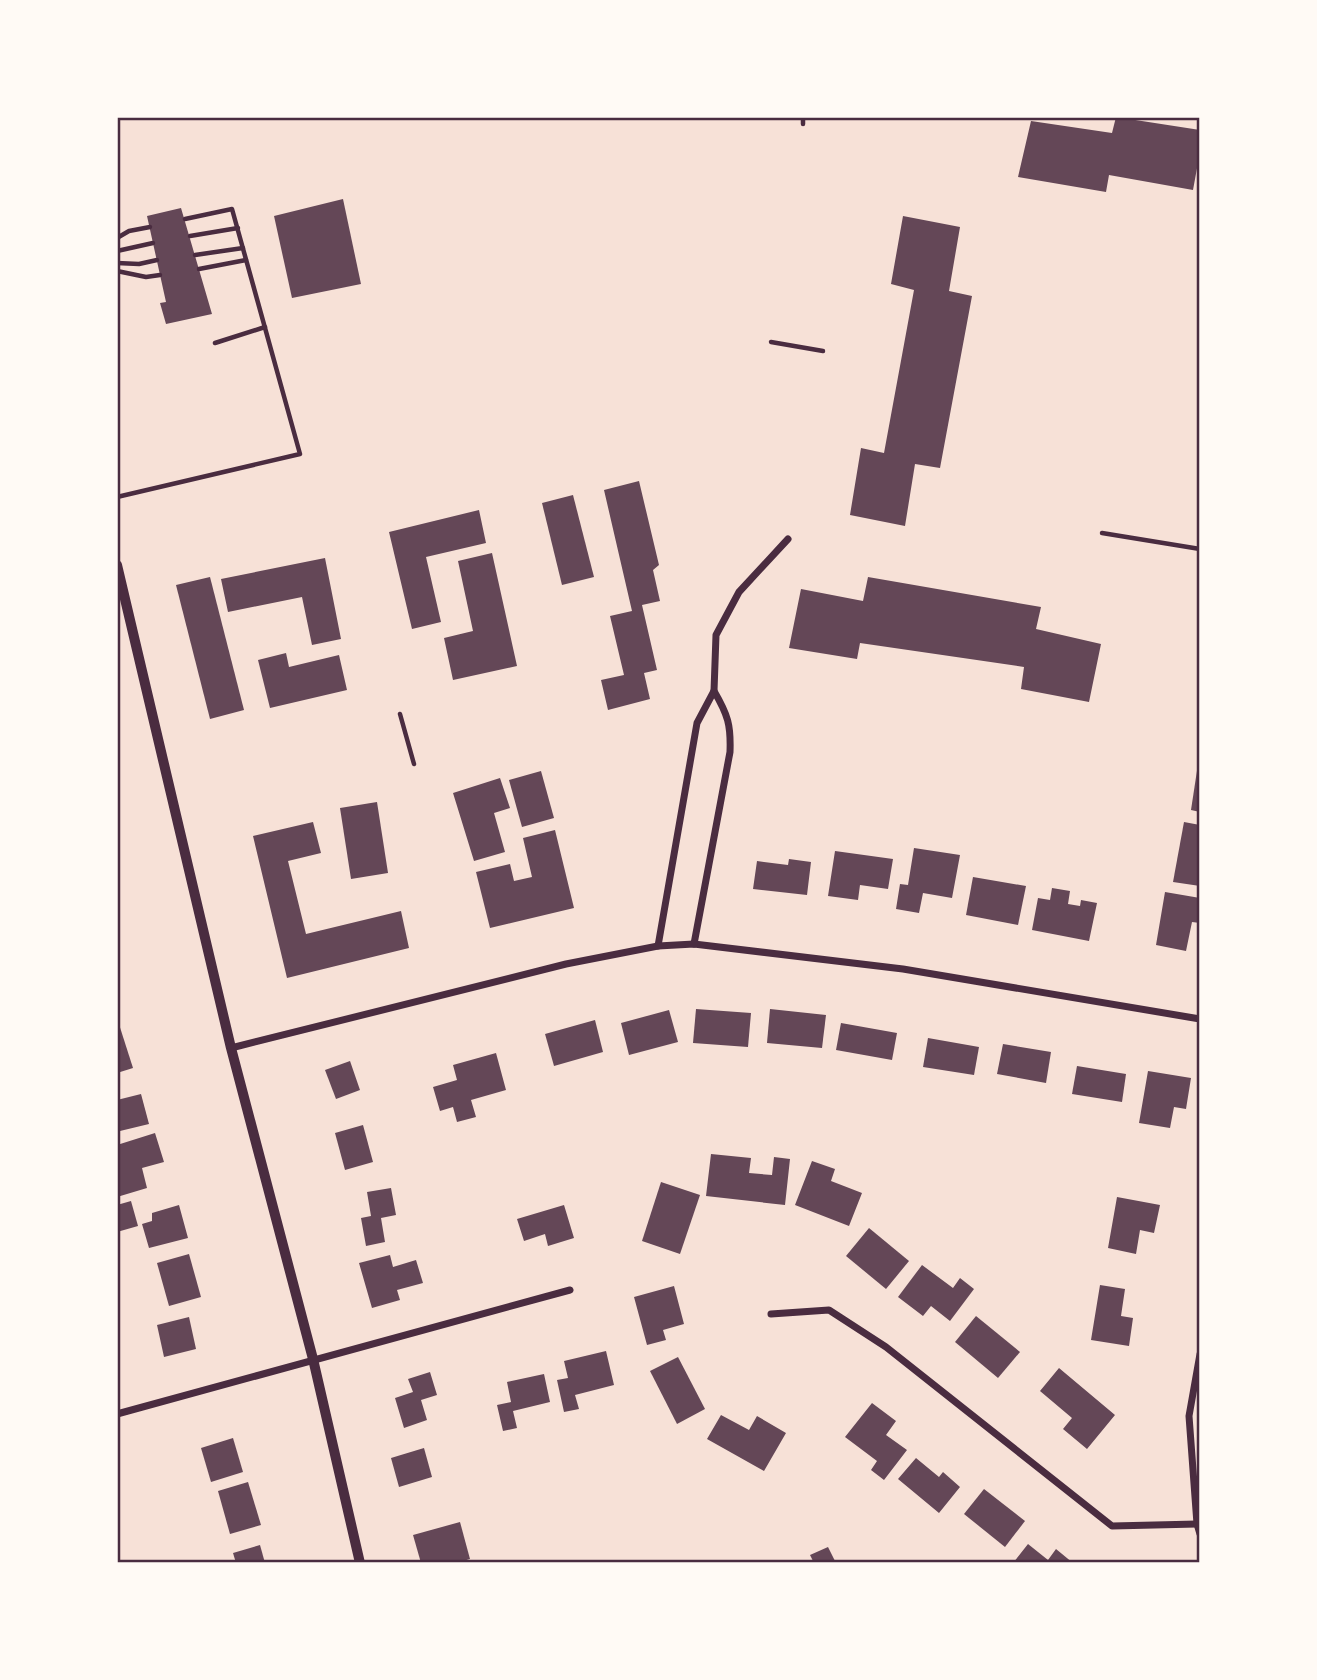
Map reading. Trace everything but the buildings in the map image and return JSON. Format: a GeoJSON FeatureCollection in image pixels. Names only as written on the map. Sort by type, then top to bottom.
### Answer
{"type":"FeatureCollection","features":[{"type":"Feature","properties":{"kind":"street"},"geometry":{"type":"LineString","coordinates":[[658,946],[697,723],[713,691],[716,635],[739,592],[788,539]]}},
{"type":"Feature","properties":{"kind":"street"},"geometry":{"type":"LineString","coordinates":[[117,565],[231,1048],[313,1359],[360,1563]]}},
{"type":"Feature","properties":{"kind":"street"},"geometry":{"type":"LineString","coordinates":[[694,944],[730,752],[731,731],[727,714],[713,691]]}},
{"type":"Feature","properties":{"kind":"street"},"geometry":{"type":"LineString","coordinates":[[231,1048],[566,964],[658,946],[694,944],[903,969],[1200,1019]]}},
{"type":"Feature","properties":{"kind":"street"},"geometry":{"type":"LineString","coordinates":[[117,1414],[570,1290]]}},
{"type":"Feature","properties":{"kind":"street"},"geometry":{"type":"LineString","coordinates":[[771,1314],[829,1310],[886,1347],[1112,1527],[1197,1524]]}},
{"type":"Feature","properties":{"kind":"street"},"geometry":{"type":"LineString","coordinates":[[1200,1354],[1189,1416],[1200,1534]]}},
{"type":"Feature","properties":{"kind":"lane"},"geometry":{"type":"LineString","coordinates":[[117,497],[300,454],[232,209],[185,219]]}},
{"type":"Feature","properties":{"kind":"lane"},"geometry":{"type":"LineString","coordinates":[[117,238],[129,231],[150,227]]}},
{"type":"Feature","properties":{"kind":"lane"},"geometry":{"type":"LineString","coordinates":[[190,236],[237,228]]}},
{"type":"Feature","properties":{"kind":"lane"},"geometry":{"type":"LineString","coordinates":[[117,251],[153,243]]}},
{"type":"Feature","properties":{"kind":"lane"},"geometry":{"type":"LineString","coordinates":[[195,255],[243,248]]}},
{"type":"Feature","properties":{"kind":"lane"},"geometry":{"type":"LineString","coordinates":[[117,263],[139,264],[157,260]]}},
{"type":"Feature","properties":{"kind":"lane"},"geometry":{"type":"LineString","coordinates":[[199,268],[246,260]]}},
{"type":"Feature","properties":{"kind":"lane"},"geometry":{"type":"LineString","coordinates":[[117,271],[146,277],[160,275]]}},
{"type":"Feature","properties":{"kind":"lane"},"geometry":{"type":"LineString","coordinates":[[215,343],[265,327]]}},
{"type":"Feature","properties":{"kind":"lane"},"geometry":{"type":"LineString","coordinates":[[771,342],[822,351]]}},
{"type":"Feature","properties":{"kind":"lane"},"geometry":{"type":"LineString","coordinates":[[1102,533],[1200,549]]}},
{"type":"Feature","properties":{"kind":"lane"},"geometry":{"type":"LineString","coordinates":[[400,714],[414,764]]}}]}
